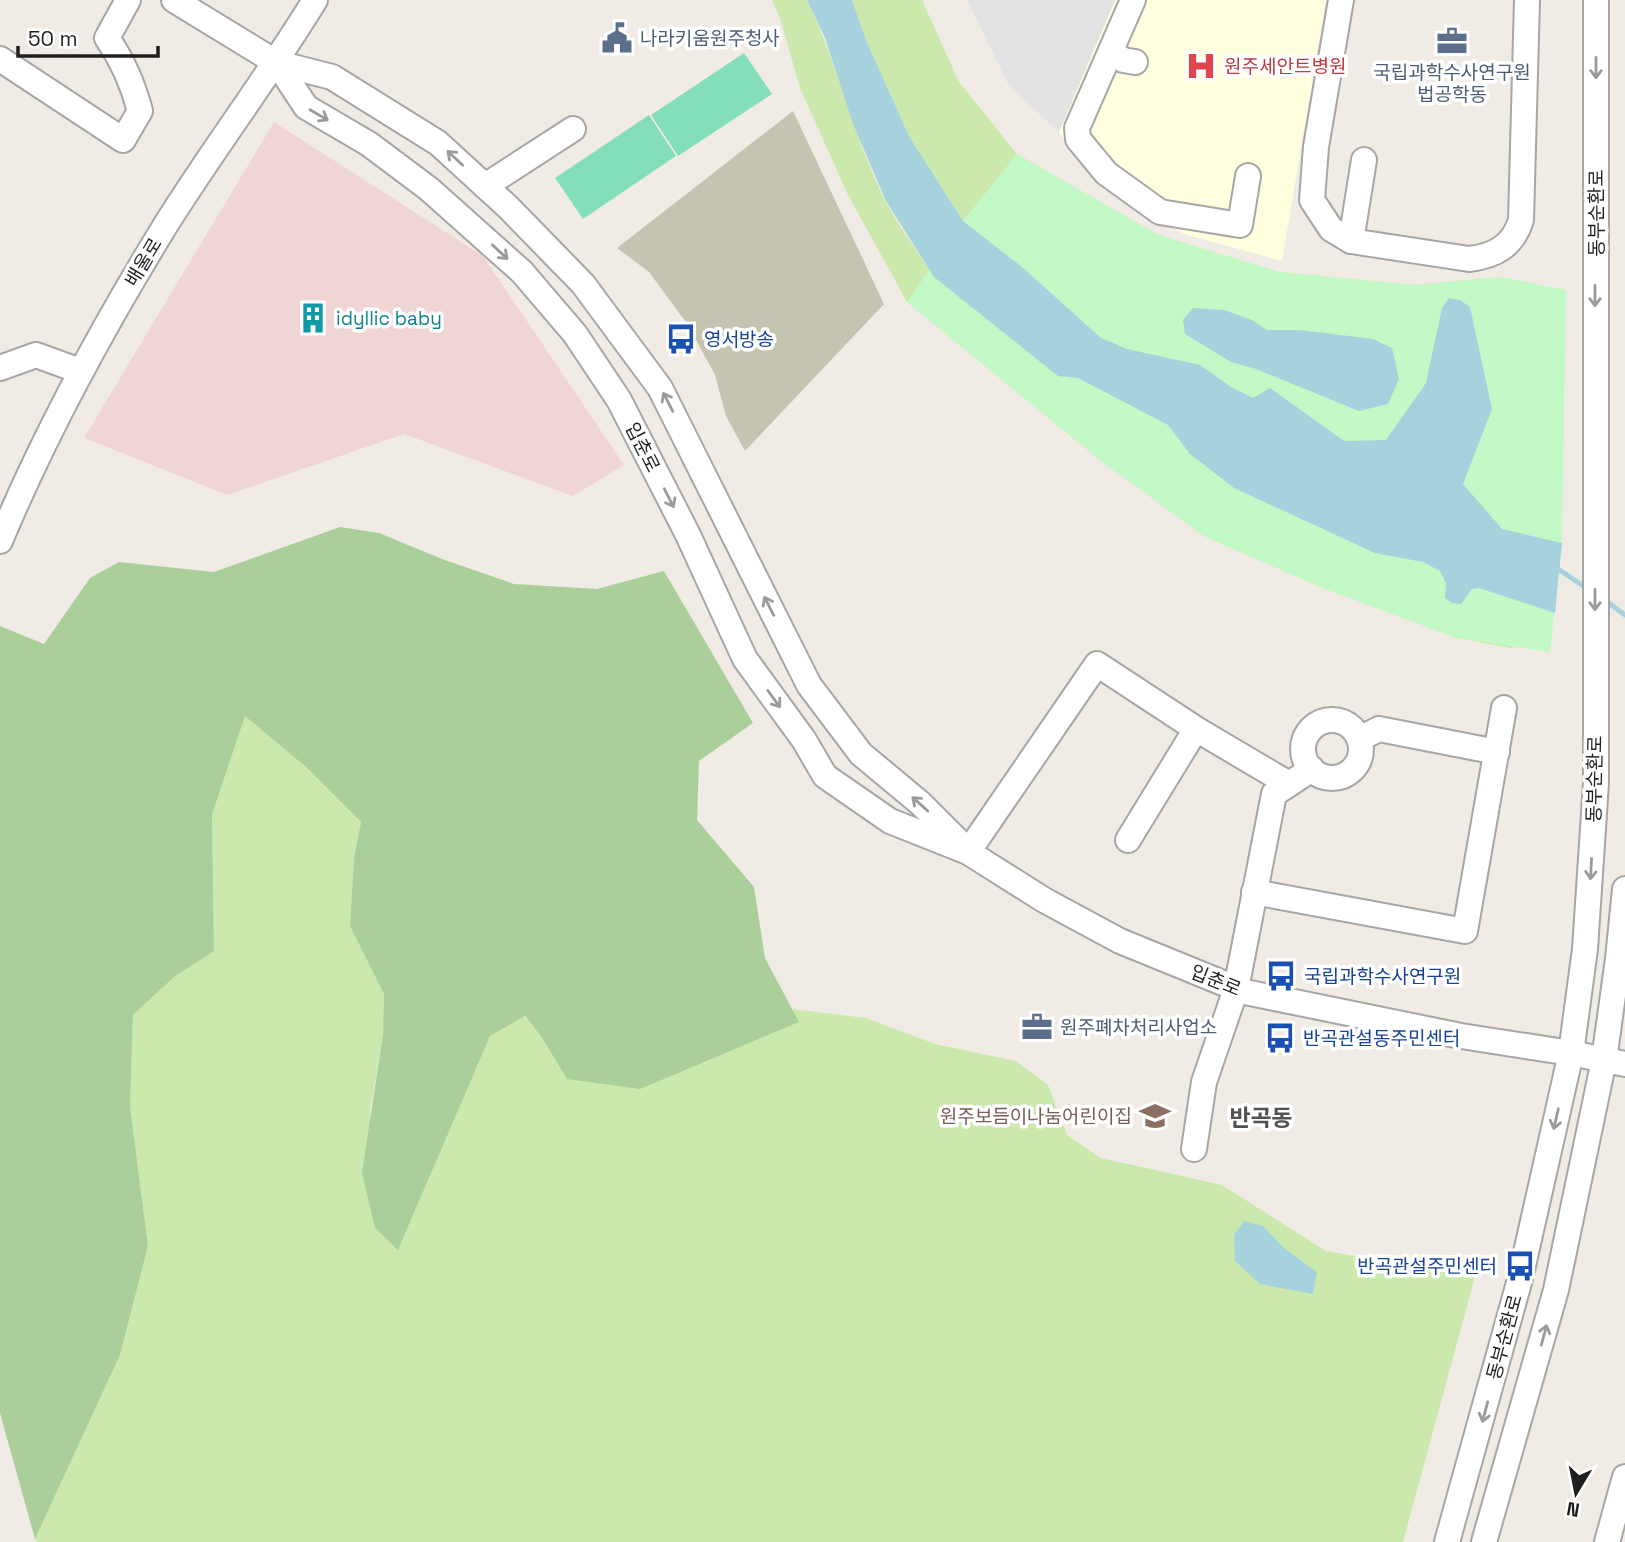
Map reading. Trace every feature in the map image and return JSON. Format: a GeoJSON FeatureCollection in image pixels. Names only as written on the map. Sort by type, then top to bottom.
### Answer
{"type":"FeatureCollection","features":[{"type":"Feature","properties":{"kind":"street"},"geometry":{"type":"LineString","coordinates":[[0,59],[122,140],[140,111],[129,75],[107,38],[128,0]]}},
{"type":"Feature","properties":{"kind":"street","name":"입춘로"},"geometry":{"type":"LineString","coordinates":[[174,0],[277,63],[332,77],[438,143],[583,284],[660,388],[808,685],[860,754],[920,803],[968,852]]}},
{"type":"Feature","properties":{"kind":"street","name":"배울로"},"geometry":{"type":"LineString","coordinates":[[0,541],[28,474],[80,371],[167,224],[277,63],[315,0]]}},
{"type":"Feature","properties":{"kind":"street"},"geometry":{"type":"LineString","coordinates":[[1133,0],[1077,128],[1078,139],[1106,173],[1160,212],[1240,225],[1248,176]]}},
{"type":"Feature","properties":{"kind":"street"},"geometry":{"type":"LineString","coordinates":[[1341,0],[1316,147],[1312,200],[1331,229],[1351,242],[1469,259],[1487,257],[1506,246],[1521,220],[1527,0]]}},
{"type":"Feature","properties":{"kind":"street","name":"동부순환로"},"geometry":{"type":"LineString","coordinates":[[1447,1542],[1520,1279],[1571,1053],[1585,949],[1596,783],[1596,0]]}},
{"type":"Feature","properties":{"kind":"street"},"geometry":{"type":"LineString","coordinates":[[1111,51],[1123,60],[1135,62]]}},
{"type":"Feature","properties":{"kind":"street","name":"입춘로"},"geometry":{"type":"LineString","coordinates":[[277,63],[306,107],[369,144],[429,189],[522,272],[575,334],[619,400],[688,535],[745,659],[804,740],[825,776],[890,821],[968,852],[1044,900],[1120,941],[1236,989],[1461,1036],[1614,1062]]}},
{"type":"Feature","properties":{"kind":"street"},"geometry":{"type":"LineString","coordinates":[[485,186],[573,129]]}},
{"type":"Feature","properties":{"kind":"street"},"geometry":{"type":"LineString","coordinates":[[1351,242],[1364,160]]}},
{"type":"Feature","properties":{"kind":"street"},"geometry":{"type":"LineString","coordinates":[[0,368],[36,355],[80,371]]}},
{"type":"Feature","properties":{"kind":"street"},"geometry":{"type":"LineString","coordinates":[[968,852],[1097,664],[1196,729],[1289,784]]}},
{"type":"Feature","properties":{"kind":"street"},"geometry":{"type":"LineString","coordinates":[[1254,892],[1465,931],[1504,708]]}},
{"type":"Feature","properties":{"kind":"street"},"geometry":{"type":"LineString","coordinates":[[1327,720],[1346,723],[1359,738],[1360,757],[1350,772],[1332,778],[1323,776],[1312,769],[1304,757],[1303,747],[1310,729],[1318,723],[1327,720]]}},
{"type":"Feature","properties":{"kind":"street"},"geometry":{"type":"LineString","coordinates":[[1128,840],[1196,729]]}},
{"type":"Feature","properties":{"kind":"street"},"geometry":{"type":"LineString","coordinates":[[1359,738],[1379,729],[1497,752]]}},
{"type":"Feature","properties":{"kind":"street"},"geometry":{"type":"LineString","coordinates":[[1194,1149],[1204,1082],[1236,989],[1274,794],[1312,769]]}},
{"type":"Feature","properties":{"kind":"street","name":"동부순환로"},"geometry":{"type":"LineString","coordinates":[[1484,1542],[1556,1290],[1614,1062],[1618,959],[1625,889]]}},
{"type":"Feature","properties":{"kind":"street"},"geometry":{"type":"LineString","coordinates":[[1607,1542],[1625,1477]]}},
{"type":"Feature","properties":{"kind":"shaded area"},"geometry":{"type":"Polygon","coordinates":[[[967,0],[1115,0],[1059,132],[1009,86],[967,0]]]}},
{"type":"Feature","properties":{"kind":"shaded area","name":"원주세안트병원"},"geometry":{"type":"Polygon","coordinates":[[[1115,0],[1326,0],[1282,261],[1184,234],[1093,176],[1059,132],[1115,0]]]}},
{"type":"Feature","properties":{"kind":"shaded area"},"geometry":{"type":"Polygon","coordinates":[[[793,111],[884,304],[745,451],[726,416],[715,375],[688,325],[649,272],[617,248],[793,111]]]}},
{"type":"Feature","properties":{"kind":"shaded area"},"geometry":{"type":"Polygon","coordinates":[[[274,122],[483,256],[624,465],[573,496],[404,434],[227,495],[84,438],[274,122]]]}},
{"type":"Feature","properties":{"kind":"green space"},"geometry":{"type":"Polygon","coordinates":[[[772,0],[807,0],[885,200],[934,277],[1516,649],[1457,638],[1318,586],[1204,536],[1101,461],[907,302],[848,195],[800,88],[780,18],[772,0]]]}},
{"type":"Feature","properties":{"kind":"green space"},"geometry":{"type":"Polygon","coordinates":[[[852,0],[922,0],[959,82],[1017,154],[1158,235],[1279,272],[1414,285],[1502,277],[1442,308],[963,221],[909,136],[866,40],[852,0]]]}},
{"type":"Feature","properties":{"kind":"green space"},"geometry":{"type":"Polygon","coordinates":[[[744,53],[772,94],[678,156],[651,115],[744,53]]]}},
{"type":"Feature","properties":{"kind":"green space"},"geometry":{"type":"Polygon","coordinates":[[[649,115],[676,156],[583,219],[555,178],[649,115]]]}},
{"type":"Feature","properties":{"kind":"green space"},"geometry":{"type":"Polygon","coordinates":[[[1017,154],[1158,235],[1279,272],[1414,285],[1502,277],[1566,290],[1562,543],[1550,652],[1457,638],[1318,586],[1204,536],[1101,461],[907,302],[963,221],[1017,154]]]}},
{"type":"Feature","properties":{"kind":"green space"},"geometry":{"type":"Polygon","coordinates":[[[340,527],[379,533],[514,584],[597,589],[664,571],[753,723],[699,761],[697,820],[754,887],[765,958],[799,1022],[640,1089],[567,1079],[543,1039],[525,1016],[490,1036],[398,1250],[375,1228],[362,1173],[383,1034],[384,994],[350,926],[354,858],[361,822],[306,767],[245,716],[212,815],[214,951],[174,977],[133,1015],[130,1106],[148,1246],[120,1355],[35,1539],[0,1413],[0,626],[44,644],[90,578],[119,562],[214,572],[340,527]]]}},
{"type":"Feature","properties":{"kind":"green space"},"geometry":{"type":"Polygon","coordinates":[[[245,715],[306,767],[361,822],[354,858],[350,926],[384,994],[383,1034],[370,1112],[398,1250],[490,1035],[524,1016],[543,1039],[798,1022],[792,1009],[866,1018],[935,1044],[1016,1061],[1048,1085],[1067,1135],[1101,1158],[1222,1185],[1326,1251],[1475,1277],[1403,1542],[36,1542],[35,1539],[120,1355],[148,1246],[130,1106],[133,1015],[174,977],[214,951],[212,815],[245,715]]]}},
{"type":"Feature","properties":{"kind":"water"},"geometry":{"type":"Polygon","coordinates":[[[807,0],[852,0],[866,40],[909,136],[963,221],[1022,267],[1101,338],[1127,349],[1200,365],[1231,387],[1253,398],[1270,388],[1344,441],[1386,440],[1426,383],[1442,308],[1449,298],[1460,300],[1470,307],[1492,409],[1463,484],[1502,529],[1562,543],[1555,613],[1479,588],[1472,589],[1461,604],[1452,603],[1445,598],[1446,583],[1440,571],[1423,562],[1375,553],[1234,488],[1190,454],[1168,425],[1078,378],[1058,376],[934,277],[886,201],[853,124],[825,38],[807,0]]]}},
{"type":"Feature","properties":{"kind":"water"},"geometry":{"type":"Polygon","coordinates":[[[1193,308],[1224,310],[1252,320],[1267,330],[1300,330],[1373,339],[1392,348],[1399,379],[1388,404],[1359,411],[1256,369],[1231,362],[1185,334],[1183,320],[1193,308]]]}},
{"type":"Feature","properties":{"kind":"water"},"geometry":{"type":"Polygon","coordinates":[[[1244,1221],[1263,1226],[1284,1248],[1317,1272],[1313,1294],[1260,1284],[1235,1261],[1234,1235],[1244,1221]]]}},
{"type":"Feature","properties":{"kind":"waterway"},"geometry":{"type":"LineString","coordinates":[[1555,567],[1588,589]]}},
{"type":"Feature","properties":{"kind":"waterway"},"geometry":{"type":"LineString","coordinates":[[1605,600],[1625,615]]}},
{"type":"Feature","properties":{"kind":"place","name":"나라키움원주청사"},"geometry":{"type":"Point","coordinates":[617,38]}},
{"type":"Feature","properties":{"kind":"place","name":"국립과학수사연구원 법공학동"},"geometry":{"type":"Point","coordinates":[1452,41]}},
{"type":"Feature","properties":{"kind":"place","name":"원주세안트병원"},"geometry":{"type":"Point","coordinates":[1201,66]}},
{"type":"Feature","properties":{"kind":"place","name":"idyllic baby"},"geometry":{"type":"Point","coordinates":[313,318]}},
{"type":"Feature","properties":{"kind":"place","name":"영서방송"},"geometry":{"type":"Point","coordinates":[681,339]}},
{"type":"Feature","properties":{"kind":"place","name":"국립과학수사연구원"},"geometry":{"type":"Point","coordinates":[1281,976]}},
{"type":"Feature","properties":{"kind":"place","name":"원주폐차처리사업소"},"geometry":{"type":"Point","coordinates":[1037,1027]}},
{"type":"Feature","properties":{"kind":"place","name":"반곡관설동주민센터"},"geometry":{"type":"Point","coordinates":[1280,1038]}},
{"type":"Feature","properties":{"kind":"place","name":"원주보듬이나눔어린이집"},"geometry":{"type":"Point","coordinates":[1155,1116]}},
{"type":"Feature","properties":{"kind":"place","name":"반곡관설주민센터"},"geometry":{"type":"Point","coordinates":[1520,1266]}},
{"type":"Feature","properties":{"kind":"district","name":"반곡동"},"geometry":{"type":"Point","coordinates":[1261,1118]}}]}
